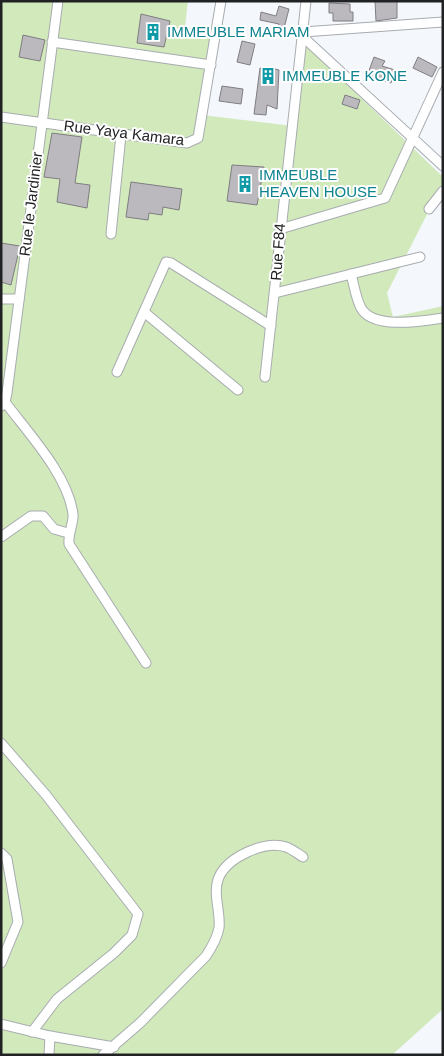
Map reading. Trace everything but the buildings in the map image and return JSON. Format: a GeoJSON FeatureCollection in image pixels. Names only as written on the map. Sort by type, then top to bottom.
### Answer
{"type":"FeatureCollection","features":[{"type":"Feature","properties":{"kind":"street","name":"Rue le Jardinier"},"geometry":{"type":"LineString","coordinates":[[3,404],[19,299],[58,1]]}},
{"type":"Feature","properties":{"kind":"street","name":"Rue Yaya Kamara"},"geometry":{"type":"LineString","coordinates":[[1,118],[187,143],[198,138],[221,1]]}},
{"type":"Feature","properties":{"kind":"street","name":"Rue F84"},"geometry":{"type":"LineString","coordinates":[[265,377],[306,1]]}},
{"type":"Feature","properties":{"kind":"street"},"geometry":{"type":"LineString","coordinates":[[302,34],[443,22]]}},
{"type":"Feature","properties":{"kind":"street"},"geometry":{"type":"LineString","coordinates":[[302,34],[443,166]]}},
{"type":"Feature","properties":{"kind":"street"},"geometry":{"type":"LineString","coordinates":[[52,42],[211,66]]}},
{"type":"Feature","properties":{"kind":"street"},"geometry":{"type":"LineString","coordinates":[[280,229],[385,198],[413,139],[438,93],[443,72]]}},
{"type":"Feature","properties":{"kind":"street"},"geometry":{"type":"LineString","coordinates":[[111,234],[121,135]]}},
{"type":"Feature","properties":{"kind":"street"},"geometry":{"type":"LineString","coordinates":[[429,209],[443,191]]}},
{"type":"Feature","properties":{"kind":"street"},"geometry":{"type":"LineString","coordinates":[[275,293],[420,257]]}},
{"type":"Feature","properties":{"kind":"street"},"geometry":{"type":"LineString","coordinates":[[117,372],[166,262],[171,262],[271,326]]}},
{"type":"Feature","properties":{"kind":"street"},"geometry":{"type":"LineString","coordinates":[[351,274],[361,308],[374,318],[407,322],[443,318]]}},
{"type":"Feature","properties":{"kind":"street"},"geometry":{"type":"LineString","coordinates":[[1,299],[19,299]]}},
{"type":"Feature","properties":{"kind":"street"},"geometry":{"type":"LineString","coordinates":[[144,312],[238,390]]}},
{"type":"Feature","properties":{"kind":"street"},"geometry":{"type":"LineString","coordinates":[[3,404],[46,456],[63,485],[73,515],[68,532],[69,544],[146,663]]}},
{"type":"Feature","properties":{"kind":"street"},"geometry":{"type":"LineString","coordinates":[[1,537],[31,516],[43,516],[54,529],[68,532]]}},
{"type":"Feature","properties":{"kind":"street"},"geometry":{"type":"LineString","coordinates":[[1,744],[58,810],[138,914],[132,936],[114,954],[57,999],[32,1032]]}},
{"type":"Feature","properties":{"kind":"street"},"geometry":{"type":"LineString","coordinates":[[103,1055],[140,1024],[206,956],[214,943],[219,927],[217,893],[219,877],[230,864],[258,848],[273,846],[286,847],[303,857]]}},
{"type":"Feature","properties":{"kind":"street"},"geometry":{"type":"LineString","coordinates":[[1,853],[7,859],[18,922],[1,963]]}},
{"type":"Feature","properties":{"kind":"street"},"geometry":{"type":"LineString","coordinates":[[1,1024],[50,1036],[114,1046]]}},
{"type":"Feature","properties":{"kind":"street"},"geometry":{"type":"LineString","coordinates":[[49,1055],[50,1036]]}},
{"type":"Feature","properties":{"kind":"green space"},"geometry":{"type":"Polygon","coordinates":[[[1,1],[188,1],[185,27],[212,32],[202,115],[293,126],[301,40],[443,177],[443,183],[387,293],[393,317],[443,306],[443,1009],[392,1055],[1,1055],[1,1]]]}},
{"type":"Feature","properties":{"kind":"place","name":"IMMEUBLE MARIAM"},"geometry":{"type":"Point","coordinates":[153,32]}},
{"type":"Feature","properties":{"kind":"place","name":"IMMEUBLE KONE"},"geometry":{"type":"Point","coordinates":[268,76]}},
{"type":"Feature","properties":{"kind":"place","name":"IMMEUBLE HEAVEN HOUSE"},"geometry":{"type":"Point","coordinates":[245,184]}}]}
